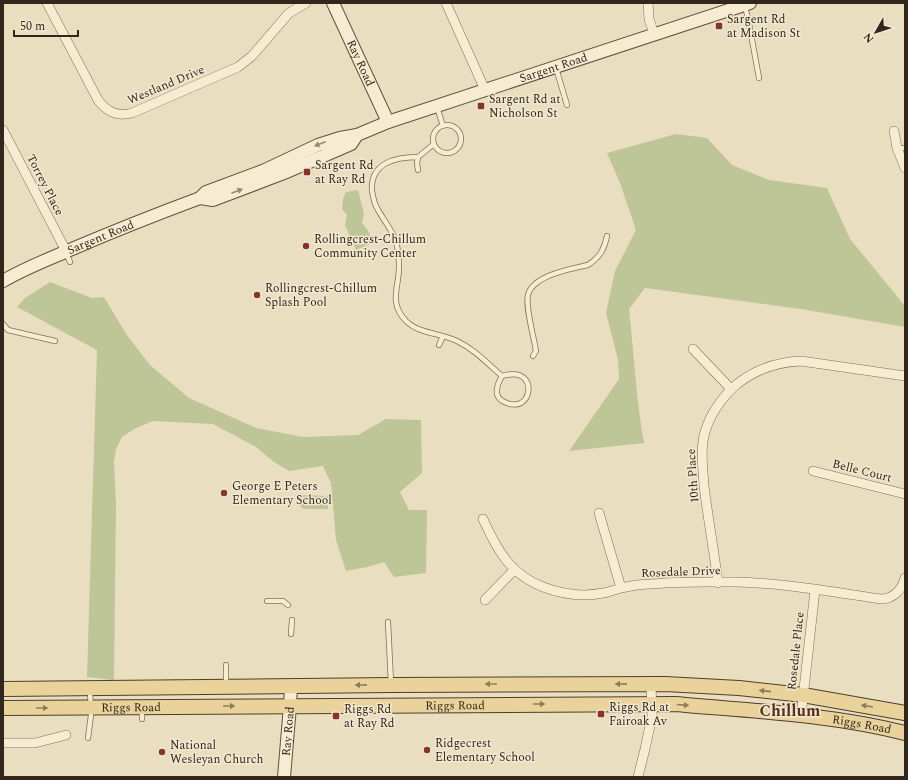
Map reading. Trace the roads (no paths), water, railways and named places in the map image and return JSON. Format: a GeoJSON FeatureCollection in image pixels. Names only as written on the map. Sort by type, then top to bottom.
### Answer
{"type":"FeatureCollection","features":[{"type":"Feature","properties":{"kind":"main road","name":"Ray Road"},"geometry":{"type":"LineString","coordinates":[[333,3],[388,122]]}},
{"type":"Feature","properties":{"kind":"main road","name":"Sargent Road"},"geometry":{"type":"LineString","coordinates":[[3,281],[27,268],[68,257],[120,228],[200,198],[213,200],[284,173],[350,144],[358,135],[388,122],[747,4]]}},
{"type":"Feature","properties":{"kind":"main road","name":"Ray Road"},"geometry":{"type":"LineString","coordinates":[[286,777],[291,684]]}},
{"type":"Feature","properties":{"kind":"main road","name":"Riggs Road"},"geometry":{"type":"LineString","coordinates":[[3,689],[291,684],[651,684],[739,688],[803,695],[905,713]]}},
{"type":"Feature","properties":{"kind":"main road","name":"Riggs Road"},"geometry":{"type":"LineString","coordinates":[[3,708],[91,707],[142,713],[177,710],[290,706],[650,703],[737,708],[837,720],[905,734]]}},
{"type":"Feature","properties":{"kind":"street","name":"Westland Drive"},"geometry":{"type":"LineString","coordinates":[[47,3],[98,100],[108,111],[120,115],[132,113],[238,67],[252,56],[289,13],[306,3]]}},
{"type":"Feature","properties":{"kind":"street"},"geometry":{"type":"LineString","coordinates":[[446,3],[484,90]]}},
{"type":"Feature","properties":{"kind":"street"},"geometry":{"type":"LineString","coordinates":[[648,3],[649,19],[654,34]]}},
{"type":"Feature","properties":{"kind":"street","name":"Torrey Place"},"geometry":{"type":"LineString","coordinates":[[3,130],[68,257]]}},
{"type":"Feature","properties":{"kind":"street"},"geometry":{"type":"LineString","coordinates":[[893,131],[901,148],[905,168]]}},
{"type":"Feature","properties":{"kind":"street"},"geometry":{"type":"LineString","coordinates":[[693,350],[731,389]]}},
{"type":"Feature","properties":{"kind":"street","name":"10th Place"},"geometry":{"type":"LineString","coordinates":[[718,583],[706,498],[703,469],[703,445],[705,431],[717,406],[731,389],[756,371],[778,363],[801,361],[905,376]]}},
{"type":"Feature","properties":{"kind":"street","name":"Belle Court"},"geometry":{"type":"LineString","coordinates":[[813,471],[905,494]]}},
{"type":"Feature","properties":{"kind":"street"},"geometry":{"type":"LineString","coordinates":[[599,513],[621,588]]}},
{"type":"Feature","properties":{"kind":"street","name":"Rosedale Drive"},"geometry":{"type":"LineString","coordinates":[[482,519],[498,550],[514,570],[543,587],[554,591],[572,594],[599,594],[621,588],[660,583],[736,582],[886,599],[895,595],[905,578]]}},
{"type":"Feature","properties":{"kind":"street"},"geometry":{"type":"LineString","coordinates":[[485,600],[514,570]]}},
{"type":"Feature","properties":{"kind":"street","name":"Rosedale Place"},"geometry":{"type":"LineString","coordinates":[[801,716],[815,590]]}},
{"type":"Feature","properties":{"kind":"street"},"geometry":{"type":"LineString","coordinates":[[638,777],[652,716],[650,703],[651,684]]}},
{"type":"Feature","properties":{"kind":"street"},"geometry":{"type":"LineString","coordinates":[[3,743],[35,743],[66,736]]}},
{"type":"Feature","properties":{"kind":"lane"},"geometry":{"type":"LineString","coordinates":[[747,4],[748,18],[759,78]]}},
{"type":"Feature","properties":{"kind":"lane"},"geometry":{"type":"LineString","coordinates":[[555,66],[567,105]]}},
{"type":"Feature","properties":{"kind":"lane"},"geometry":{"type":"LineString","coordinates":[[437,106],[443,126]]}},
{"type":"Feature","properties":{"kind":"lane"},"geometry":{"type":"LineString","coordinates":[[443,126],[452,126],[459,132],[461,141],[457,150],[449,154],[440,151],[434,144],[434,135],[439,128],[443,126]]}},
{"type":"Feature","properties":{"kind":"lane"},"geometry":{"type":"LineString","coordinates":[[434,144],[418,157],[408,157],[379,167],[374,174],[371,183],[376,207],[392,231],[396,241],[399,270],[396,301],[399,311],[407,322],[419,329],[455,340],[472,349],[502,376]]}},
{"type":"Feature","properties":{"kind":"lane"},"geometry":{"type":"LineString","coordinates":[[418,157],[418,170]]}},
{"type":"Feature","properties":{"kind":"lane"},"geometry":{"type":"LineString","coordinates":[[534,356],[536,350],[528,308],[528,296],[531,289],[544,278],[588,265],[593,262],[602,253],[607,236]]}},
{"type":"Feature","properties":{"kind":"lane"},"geometry":{"type":"LineString","coordinates":[[3,324],[8,330],[55,341]]}},
{"type":"Feature","properties":{"kind":"lane"},"geometry":{"type":"LineString","coordinates":[[439,345],[443,336]]}},
{"type":"Feature","properties":{"kind":"lane"},"geometry":{"type":"LineString","coordinates":[[511,374],[522,376],[526,380],[529,391],[526,398],[520,403],[511,404],[502,401],[497,395],[497,389],[502,376],[511,374]]}},
{"type":"Feature","properties":{"kind":"lane"},"geometry":{"type":"LineString","coordinates":[[267,601],[283,601],[288,605]]}},
{"type":"Feature","properties":{"kind":"lane"},"geometry":{"type":"LineString","coordinates":[[291,634],[292,620]]}},
{"type":"Feature","properties":{"kind":"lane"},"geometry":{"type":"LineString","coordinates":[[388,622],[391,685]]}},
{"type":"Feature","properties":{"kind":"lane"},"geometry":{"type":"LineString","coordinates":[[226,665],[226,686]]}},
{"type":"Feature","properties":{"kind":"lane"},"geometry":{"type":"LineString","coordinates":[[88,738],[91,715],[90,688]]}},
{"type":"Feature","properties":{"kind":"place","name":"Sargent Rd at Madison St"},"geometry":{"type":"Point","coordinates":[719,26]}},
{"type":"Feature","properties":{"kind":"place","name":"Sargent Rd at Nicholson St"},"geometry":{"type":"Point","coordinates":[481,106]}},
{"type":"Feature","properties":{"kind":"place","name":"Sargent Rd at Ray Rd"},"geometry":{"type":"Point","coordinates":[307,172]}},
{"type":"Feature","properties":{"kind":"place","name":"Rollingcrest-Chillum Community Center"},"geometry":{"type":"Point","coordinates":[306,246]}},
{"type":"Feature","properties":{"kind":"place","name":"Rollingcrest-Chillum Splash Pool"},"geometry":{"type":"Point","coordinates":[257,295]}},
{"type":"Feature","properties":{"kind":"place","name":"George E Peters Elementary School"},"geometry":{"type":"Point","coordinates":[224,493]}},
{"type":"Feature","properties":{"kind":"place","name":"Riggs Rd at Fairoak Av"},"geometry":{"type":"Point","coordinates":[601,714]}},
{"type":"Feature","properties":{"kind":"place","name":"Riggs Rd at Ray Rd"},"geometry":{"type":"Point","coordinates":[336,716]}},
{"type":"Feature","properties":{"kind":"place","name":"Ridgecrest Elementary School"},"geometry":{"type":"Point","coordinates":[427,750]}},
{"type":"Feature","properties":{"kind":"place","name":"National Wesleyan Church"},"geometry":{"type":"Point","coordinates":[162,752]}},
{"type":"Feature","properties":{"kind":"district","name":"Chillum"},"geometry":{"type":"Point","coordinates":[790,711]}}]}
